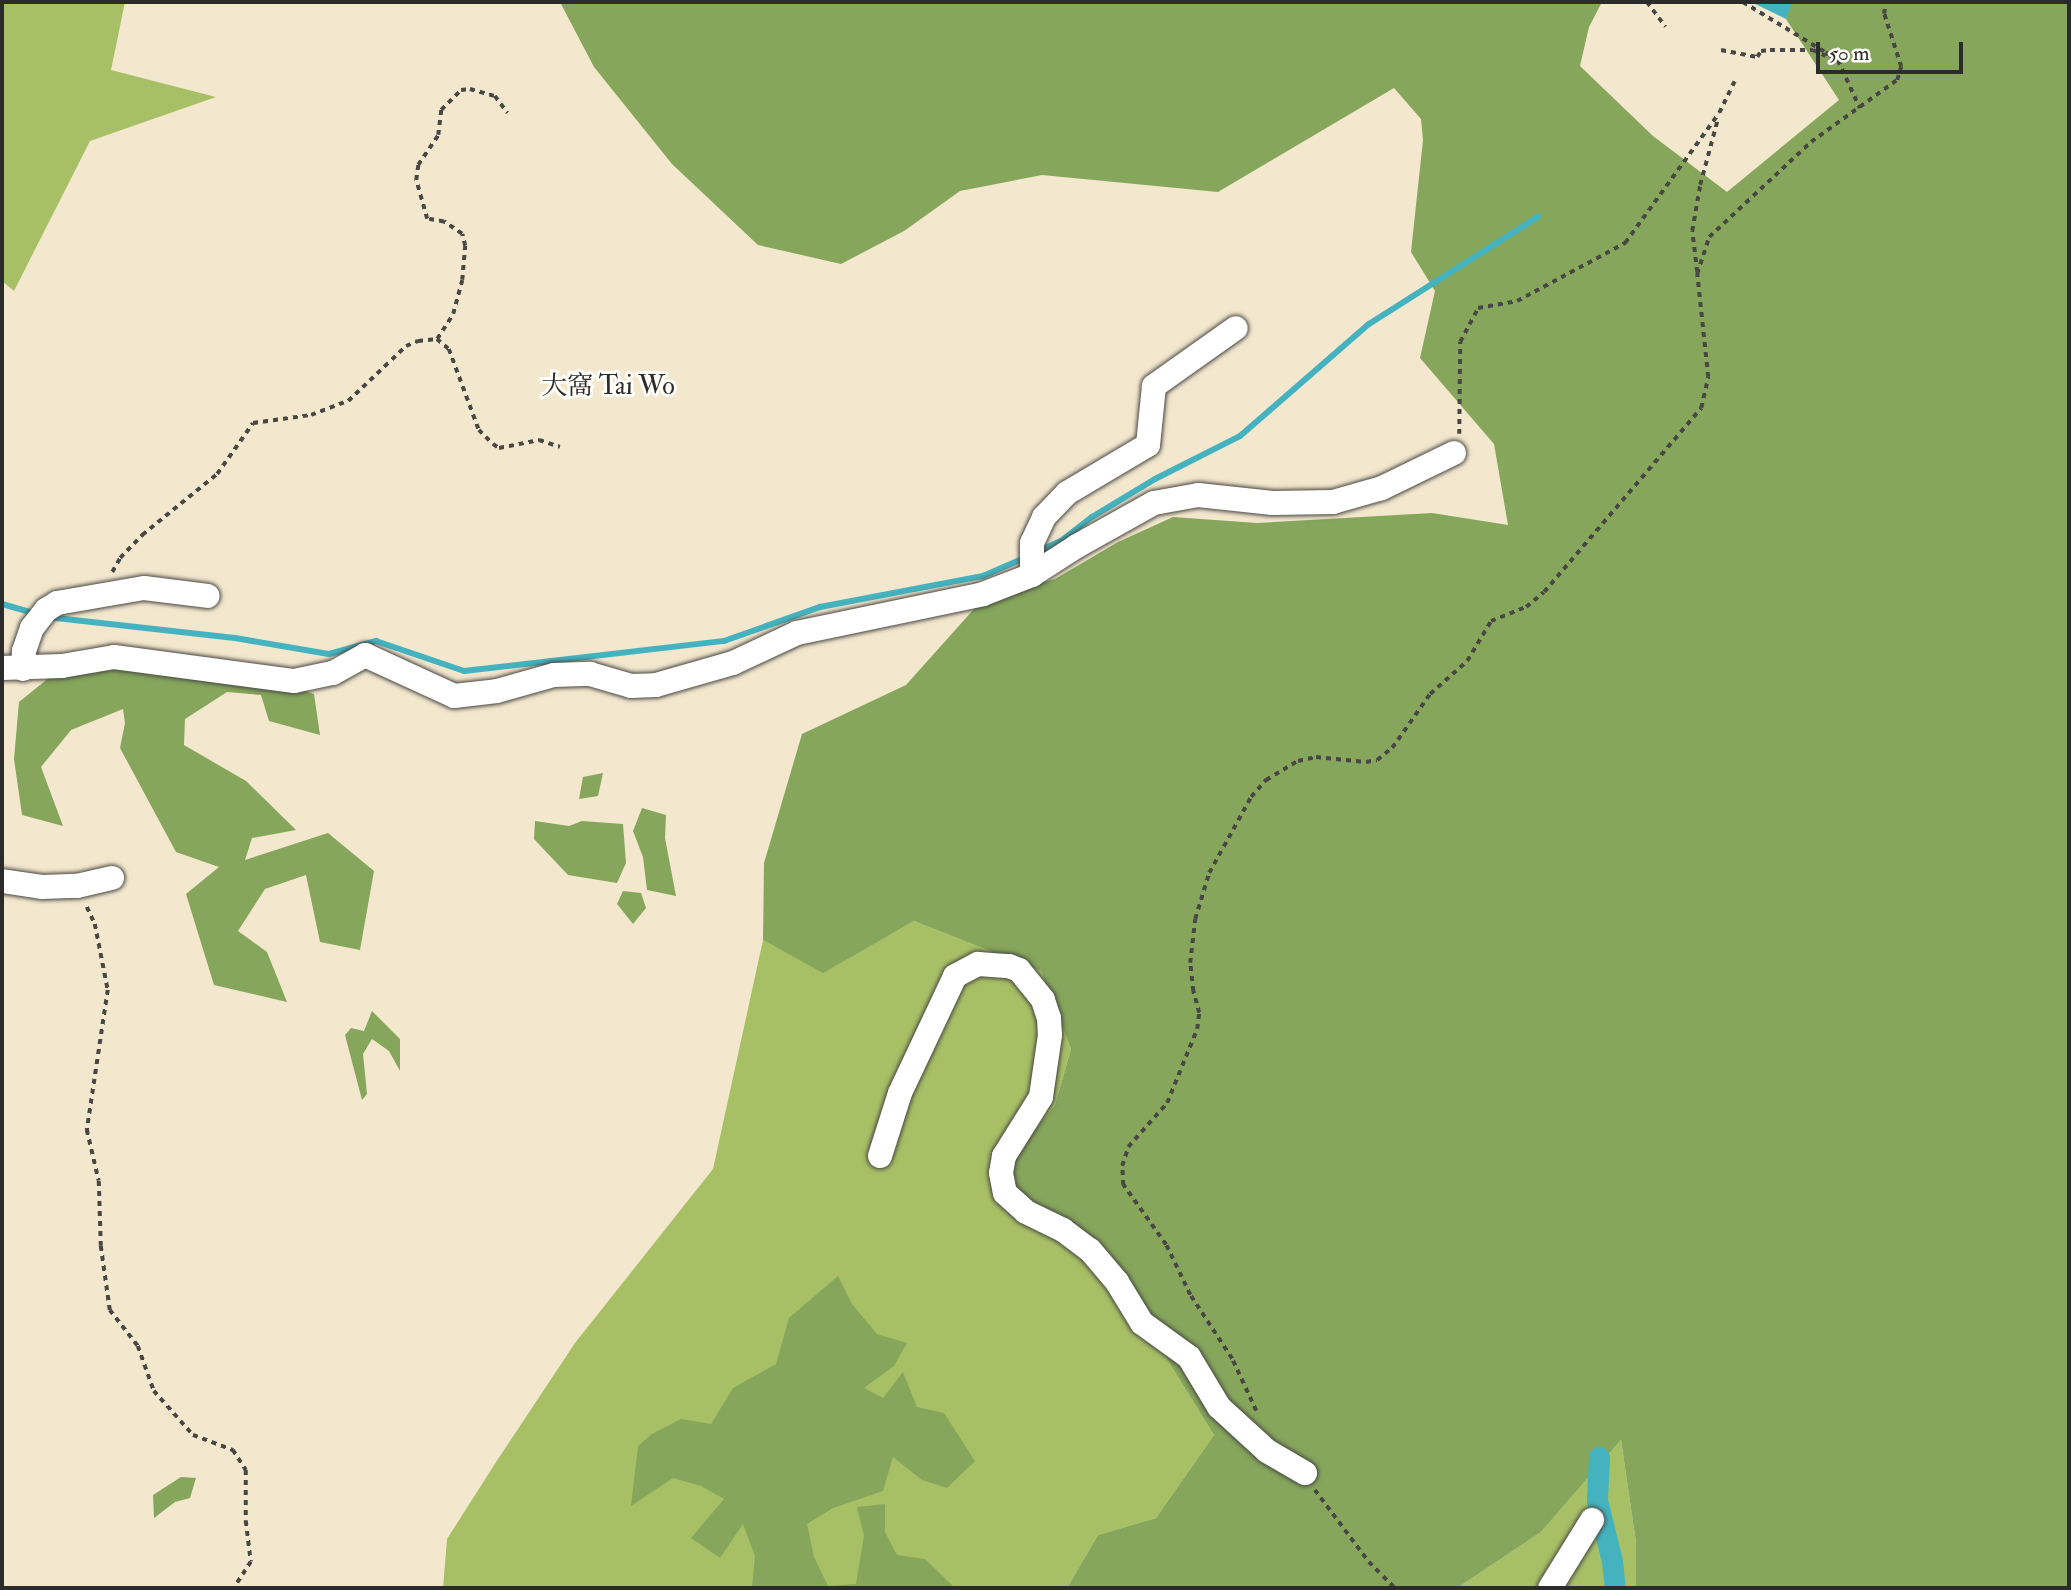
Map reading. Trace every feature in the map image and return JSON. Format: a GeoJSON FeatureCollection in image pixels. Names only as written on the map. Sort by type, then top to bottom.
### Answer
{"type":"FeatureCollection","features":[{"type":"Feature","properties":{"kind":"street"},"geometry":{"type":"LineString","coordinates":[[1032,575],[1032,543],[1044,517],[1067,493],[1148,445],[1154,386],[1236,328]]}},
{"type":"Feature","properties":{"kind":"street"},"geometry":{"type":"LineString","coordinates":[[12,668],[62,666],[114,657],[294,681],[333,673],[365,655],[454,696],[497,691],[554,675],[590,674],[631,686],[656,685],[733,663],[797,633],[983,593],[1032,575],[1077,546],[1154,503],[1198,495],[1273,503],[1333,502],[1382,488],[1454,453]]}},
{"type":"Feature","properties":{"kind":"street"},"geometry":{"type":"LineString","coordinates":[[12,668],[24,651],[39,619],[57,603],[144,588],[208,596]]}},
{"type":"Feature","properties":{"kind":"street"},"geometry":{"type":"LineString","coordinates":[[2,881],[42,887],[77,886],[112,878]]}},
{"type":"Feature","properties":{"kind":"street"},"geometry":{"type":"LineString","coordinates":[[880,1156],[900,1093],[952,980],[961,971],[978,964],[1009,966],[1019,970],[1043,1000],[1049,1018],[1050,1035],[1041,1097],[1003,1156],[1001,1172],[1005,1193],[1026,1212],[1063,1230],[1090,1250],[1117,1282],[1142,1323],[1188,1357],[1219,1407],[1267,1451],[1305,1472]]}},
{"type":"Feature","properties":{"kind":"street"},"geometry":{"type":"LineString","coordinates":[[1550,1588],[1592,1520]]}},
{"type":"Feature","properties":{"kind":"path"},"geometry":{"type":"LineString","coordinates":[[1647,2],[1666,27]]}},
{"type":"Feature","properties":{"kind":"path"},"geometry":{"type":"LineString","coordinates":[[1743,2],[1828,51],[1838,60],[1860,108]]}},
{"type":"Feature","properties":{"kind":"path"},"geometry":{"type":"LineString","coordinates":[[1697,274],[1709,237],[1717,226],[1811,142],[1897,80],[1900,67],[1884,13],[1885,2]]}},
{"type":"Feature","properties":{"kind":"path"},"geometry":{"type":"LineString","coordinates":[[1721,50],[1757,57],[1760,51],[1770,50],[1813,50],[1825,56],[1828,51]]}},
{"type":"Feature","properties":{"kind":"path"},"geometry":{"type":"LineString","coordinates":[[1454,453],[1461,424],[1460,342],[1478,308],[1517,301],[1625,243],[1719,113],[1735,80]]}},
{"type":"Feature","properties":{"kind":"path"},"geometry":{"type":"LineString","coordinates":[[438,339],[453,314],[462,280],[466,246],[462,234],[444,222],[427,219],[416,180],[418,165],[438,135],[440,110],[461,90],[470,89],[495,96],[508,113]]}},
{"type":"Feature","properties":{"kind":"path"},"geometry":{"type":"LineString","coordinates":[[1261,1421],[1232,1359],[1190,1295],[1166,1245],[1123,1185],[1122,1166],[1128,1147],[1167,1103],[1197,1029],[1199,1013],[1190,963],[1200,892],[1251,797],[1266,780],[1298,761],[1336,758],[1366,762],[1377,760],[1392,748],[1430,694],[1467,661],[1491,621],[1526,607],[1544,592],[1701,408],[1708,377],[1692,232],[1700,185],[1719,113]]}},
{"type":"Feature","properties":{"kind":"path"},"geometry":{"type":"LineString","coordinates":[[100,596],[120,558],[142,535],[216,474],[253,423],[312,415],[348,401],[406,346],[418,341],[438,339],[449,349],[479,430],[493,444],[499,448],[539,440],[560,447]]}},
{"type":"Feature","properties":{"kind":"path"},"geometry":{"type":"LineString","coordinates":[[77,886],[95,924],[108,990],[87,1130],[99,1181],[101,1246],[110,1310],[138,1346],[154,1391],[193,1435],[233,1450],[246,1470],[246,1521],[251,1562],[234,1588]]}},
{"type":"Feature","properties":{"kind":"path"},"geometry":{"type":"LineString","coordinates":[[1305,1472],[1329,1513],[1369,1562],[1395,1588]]}},
{"type":"Feature","properties":{"kind":"green space"},"geometry":{"type":"Polygon","coordinates":[[[2,2],[125,2],[111,70],[216,97],[90,141],[14,291],[2,281],[2,2]]]}},
{"type":"Feature","properties":{"kind":"green space"},"geometry":{"type":"Polygon","coordinates":[[[560,2],[1602,2],[1589,27],[1580,66],[1653,136],[1727,192],[1839,100],[1786,19],[1790,2],[2069,2],[2069,1588],[1636,1588],[1636,1542],[1621,1440],[1541,1532],[1457,1588],[1067,1588],[1098,1535],[1156,1518],[1214,1435],[1131,1301],[1099,1258],[1021,1211],[1002,1171],[1055,1105],[1071,1049],[1041,971],[914,921],[823,973],[763,940],[764,863],[802,734],[906,685],[982,600],[1055,579],[1118,542],[1173,517],[1257,523],[1432,513],[1508,525],[1494,444],[1420,358],[1435,291],[1411,252],[1423,140],[1421,119],[1394,88],[1218,192],[1042,175],[960,191],[904,231],[841,264],[758,245],[672,164],[594,67],[560,2]]]}},
{"type":"Feature","properties":{"kind":"green space"},"geometry":{"type":"Polygon","coordinates":[[[172,655],[221,661],[314,694],[320,735],[269,721],[261,695],[227,692],[185,719],[184,745],[246,781],[296,830],[252,838],[245,860],[328,833],[374,871],[360,950],[320,942],[306,875],[265,889],[238,931],[267,952],[287,1002],[214,985],[186,894],[219,867],[176,852],[120,748],[125,723],[123,709],[71,730],[41,767],[63,826],[22,815],[14,759],[19,702],[50,677],[172,655]]]}},
{"type":"Feature","properties":{"kind":"green space"},"geometry":{"type":"Polygon","coordinates":[[[603,773],[598,796],[579,799],[583,777],[603,773]]]}},
{"type":"Feature","properties":{"kind":"green space"},"geometry":{"type":"Polygon","coordinates":[[[642,808],[666,815],[665,838],[676,896],[647,890],[643,857],[633,831],[642,808]]]}},
{"type":"Feature","properties":{"kind":"green space"},"geometry":{"type":"Polygon","coordinates":[[[535,821],[569,826],[582,821],[623,824],[626,863],[617,883],[568,875],[534,839],[535,821]]]}},
{"type":"Feature","properties":{"kind":"green space"},"geometry":{"type":"Polygon","coordinates":[[[623,891],[641,893],[646,908],[633,924],[617,904],[623,891]]]}},
{"type":"Feature","properties":{"kind":"green space"},"geometry":{"type":"Polygon","coordinates":[[[914,921],[1041,971],[1071,1049],[1055,1105],[1002,1172],[1099,1258],[1131,1301],[1214,1435],[1156,1518],[1098,1535],[1067,1588],[443,1588],[447,1539],[498,1459],[575,1343],[713,1169],[763,940],[823,972],[914,921]]]}},
{"type":"Feature","properties":{"kind":"green space"},"geometry":{"type":"Polygon","coordinates":[[[372,1011],[400,1039],[400,1071],[389,1051],[372,1039],[363,1054],[367,1094],[362,1100],[345,1035],[351,1028],[364,1031],[372,1011]]]}},
{"type":"Feature","properties":{"kind":"green space"},"geometry":{"type":"Polygon","coordinates":[[[838,1276],[852,1304],[877,1334],[907,1343],[894,1366],[864,1388],[883,1398],[903,1372],[917,1407],[944,1413],[975,1461],[947,1488],[922,1480],[893,1457],[883,1491],[833,1508],[807,1524],[814,1557],[828,1586],[856,1584],[864,1536],[857,1507],[885,1504],[885,1532],[897,1555],[925,1559],[955,1588],[752,1587],[755,1556],[743,1524],[720,1558],[691,1538],[724,1499],[701,1486],[673,1478],[631,1506],[638,1446],[652,1434],[681,1419],[711,1424],[733,1388],[776,1364],[789,1318],[838,1276]]]}},
{"type":"Feature","properties":{"kind":"green space"},"geometry":{"type":"Polygon","coordinates":[[[1621,1440],[1636,1542],[1636,1588],[1457,1588],[1541,1532],[1621,1440]]]}},
{"type":"Feature","properties":{"kind":"green space"},"geometry":{"type":"Polygon","coordinates":[[[181,1477],[196,1478],[190,1498],[175,1502],[154,1518],[153,1495],[181,1477]]]}},
{"type":"Feature","properties":{"kind":"water"},"geometry":{"type":"Polygon","coordinates":[[[1751,2],[1790,2],[1791,5],[1786,19],[1751,2]]]}},
{"type":"Feature","properties":{"kind":"waterway"},"geometry":{"type":"LineString","coordinates":[[1037,552],[1061,541],[1092,517],[1155,479],[1240,436],[1369,324],[1539,216]]}},
{"type":"Feature","properties":{"kind":"waterway"},"geometry":{"type":"LineString","coordinates":[[47,617],[235,638],[329,654],[376,641],[464,671],[724,641],[820,607],[983,576],[1027,557]]}},
{"type":"Feature","properties":{"kind":"waterway"},"geometry":{"type":"LineString","coordinates":[[2,604],[36,614]]}},
{"type":"Feature","properties":{"kind":"waterway"},"geometry":{"type":"LineString","coordinates":[[1599,1457],[1597,1500],[1612,1561],[1615,1588]]}},
{"type":"Feature","properties":{"kind":"district","name":"大窩 Tai Wo"},"geometry":{"type":"Point","coordinates":[608,387]}}]}
